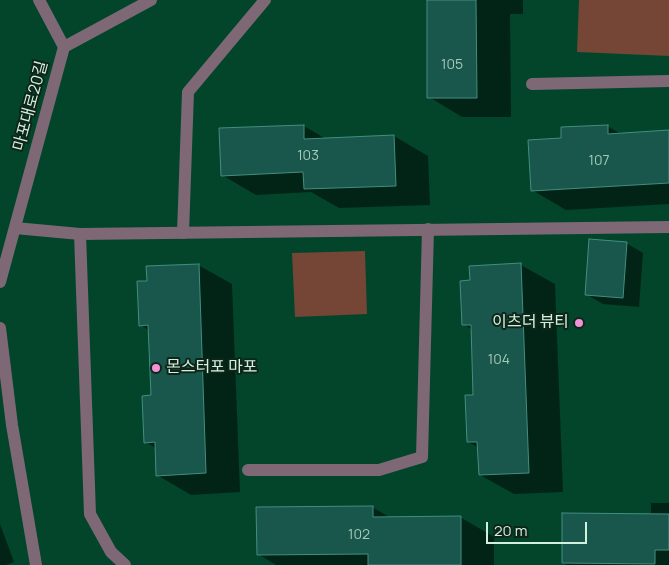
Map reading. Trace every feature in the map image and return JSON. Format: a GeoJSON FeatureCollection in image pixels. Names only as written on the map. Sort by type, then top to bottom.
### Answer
{"type":"FeatureCollection","features":[{"type":"Feature","properties":{"kind":"street","name":"마포대로20길"},"geometry":{"type":"LineString","coordinates":[[0,282],[64,47],[39,0]]}},
{"type":"Feature","properties":{"kind":"street"},"geometry":{"type":"LineString","coordinates":[[64,47],[151,0]]}},
{"type":"Feature","properties":{"kind":"street"},"geometry":{"type":"LineString","coordinates":[[183,233],[188,92],[265,0]]}},
{"type":"Feature","properties":{"kind":"street"},"geometry":{"type":"LineString","coordinates":[[532,84],[669,80]]}},
{"type":"Feature","properties":{"kind":"street"},"geometry":{"type":"LineString","coordinates":[[15,228],[80,234],[669,227]]}},
{"type":"Feature","properties":{"kind":"street"},"geometry":{"type":"LineString","coordinates":[[248,470],[379,470],[422,457],[428,230]]}},
{"type":"Feature","properties":{"kind":"street"},"geometry":{"type":"LineString","coordinates":[[80,234],[90,514],[112,552],[125,565]]}},
{"type":"Feature","properties":{"kind":"street"},"geometry":{"type":"LineString","coordinates":[[0,328],[12,425],[36,565]]}},
{"type":"Feature","properties":{"kind":"street"},"geometry":{"type":"LineString","coordinates":[[0,430],[12,425]]}},
{"type":"Feature","properties":{"kind":"shaded area"},"geometry":{"type":"Polygon","coordinates":[[[579,0],[669,0],[669,56],[577,52],[579,0]]]}},
{"type":"Feature","properties":{"kind":"shaded area"},"geometry":{"type":"Polygon","coordinates":[[[365,251],[367,314],[295,317],[292,253],[365,251]]]}},
{"type":"Feature","properties":{"kind":"building"},"geometry":{"type":"Polygon","coordinates":[[[427,0],[476,0],[477,98],[427,98],[427,0]]]}},
{"type":"Feature","properties":{"kind":"building"},"geometry":{"type":"Polygon","coordinates":[[[304,125],[304,139],[394,135],[396,186],[304,189],[303,172],[221,176],[219,128],[304,125]]]}},
{"type":"Feature","properties":{"kind":"building"},"geometry":{"type":"Polygon","coordinates":[[[608,125],[608,134],[669,130],[669,183],[531,191],[528,140],[561,138],[561,127],[608,125]]]}},
{"type":"Feature","properties":{"kind":"building"},"geometry":{"type":"Polygon","coordinates":[[[589,239],[627,242],[623,298],[585,295],[589,239]]]}},
{"type":"Feature","properties":{"kind":"building"},"geometry":{"type":"Polygon","coordinates":[[[521,263],[529,473],[479,475],[477,442],[467,442],[465,395],[473,395],[471,325],[462,325],[460,281],[470,280],[469,266],[521,263]]]}},
{"type":"Feature","properties":{"kind":"building"},"geometry":{"type":"Polygon","coordinates":[[[199,264],[206,473],[156,476],[155,442],[144,443],[142,396],[151,395],[148,325],[139,326],[137,281],[147,281],[146,266],[199,264]]]}},
{"type":"Feature","properties":{"kind":"building"},"geometry":{"type":"Polygon","coordinates":[[[373,506],[373,517],[461,516],[461,565],[368,565],[368,554],[257,555],[256,507],[373,506]]]}},
{"type":"Feature","properties":{"kind":"building"},"geometry":{"type":"Polygon","coordinates":[[[562,513],[669,514],[669,550],[655,550],[655,564],[562,563],[562,513]]]}},
{"type":"Feature","properties":{"kind":"place","name":"이츠더 뷰티"},"geometry":{"type":"Point","coordinates":[579,323]}},
{"type":"Feature","properties":{"kind":"place","name":"몬스터포 마포"},"geometry":{"type":"Point","coordinates":[156,368]}}]}
